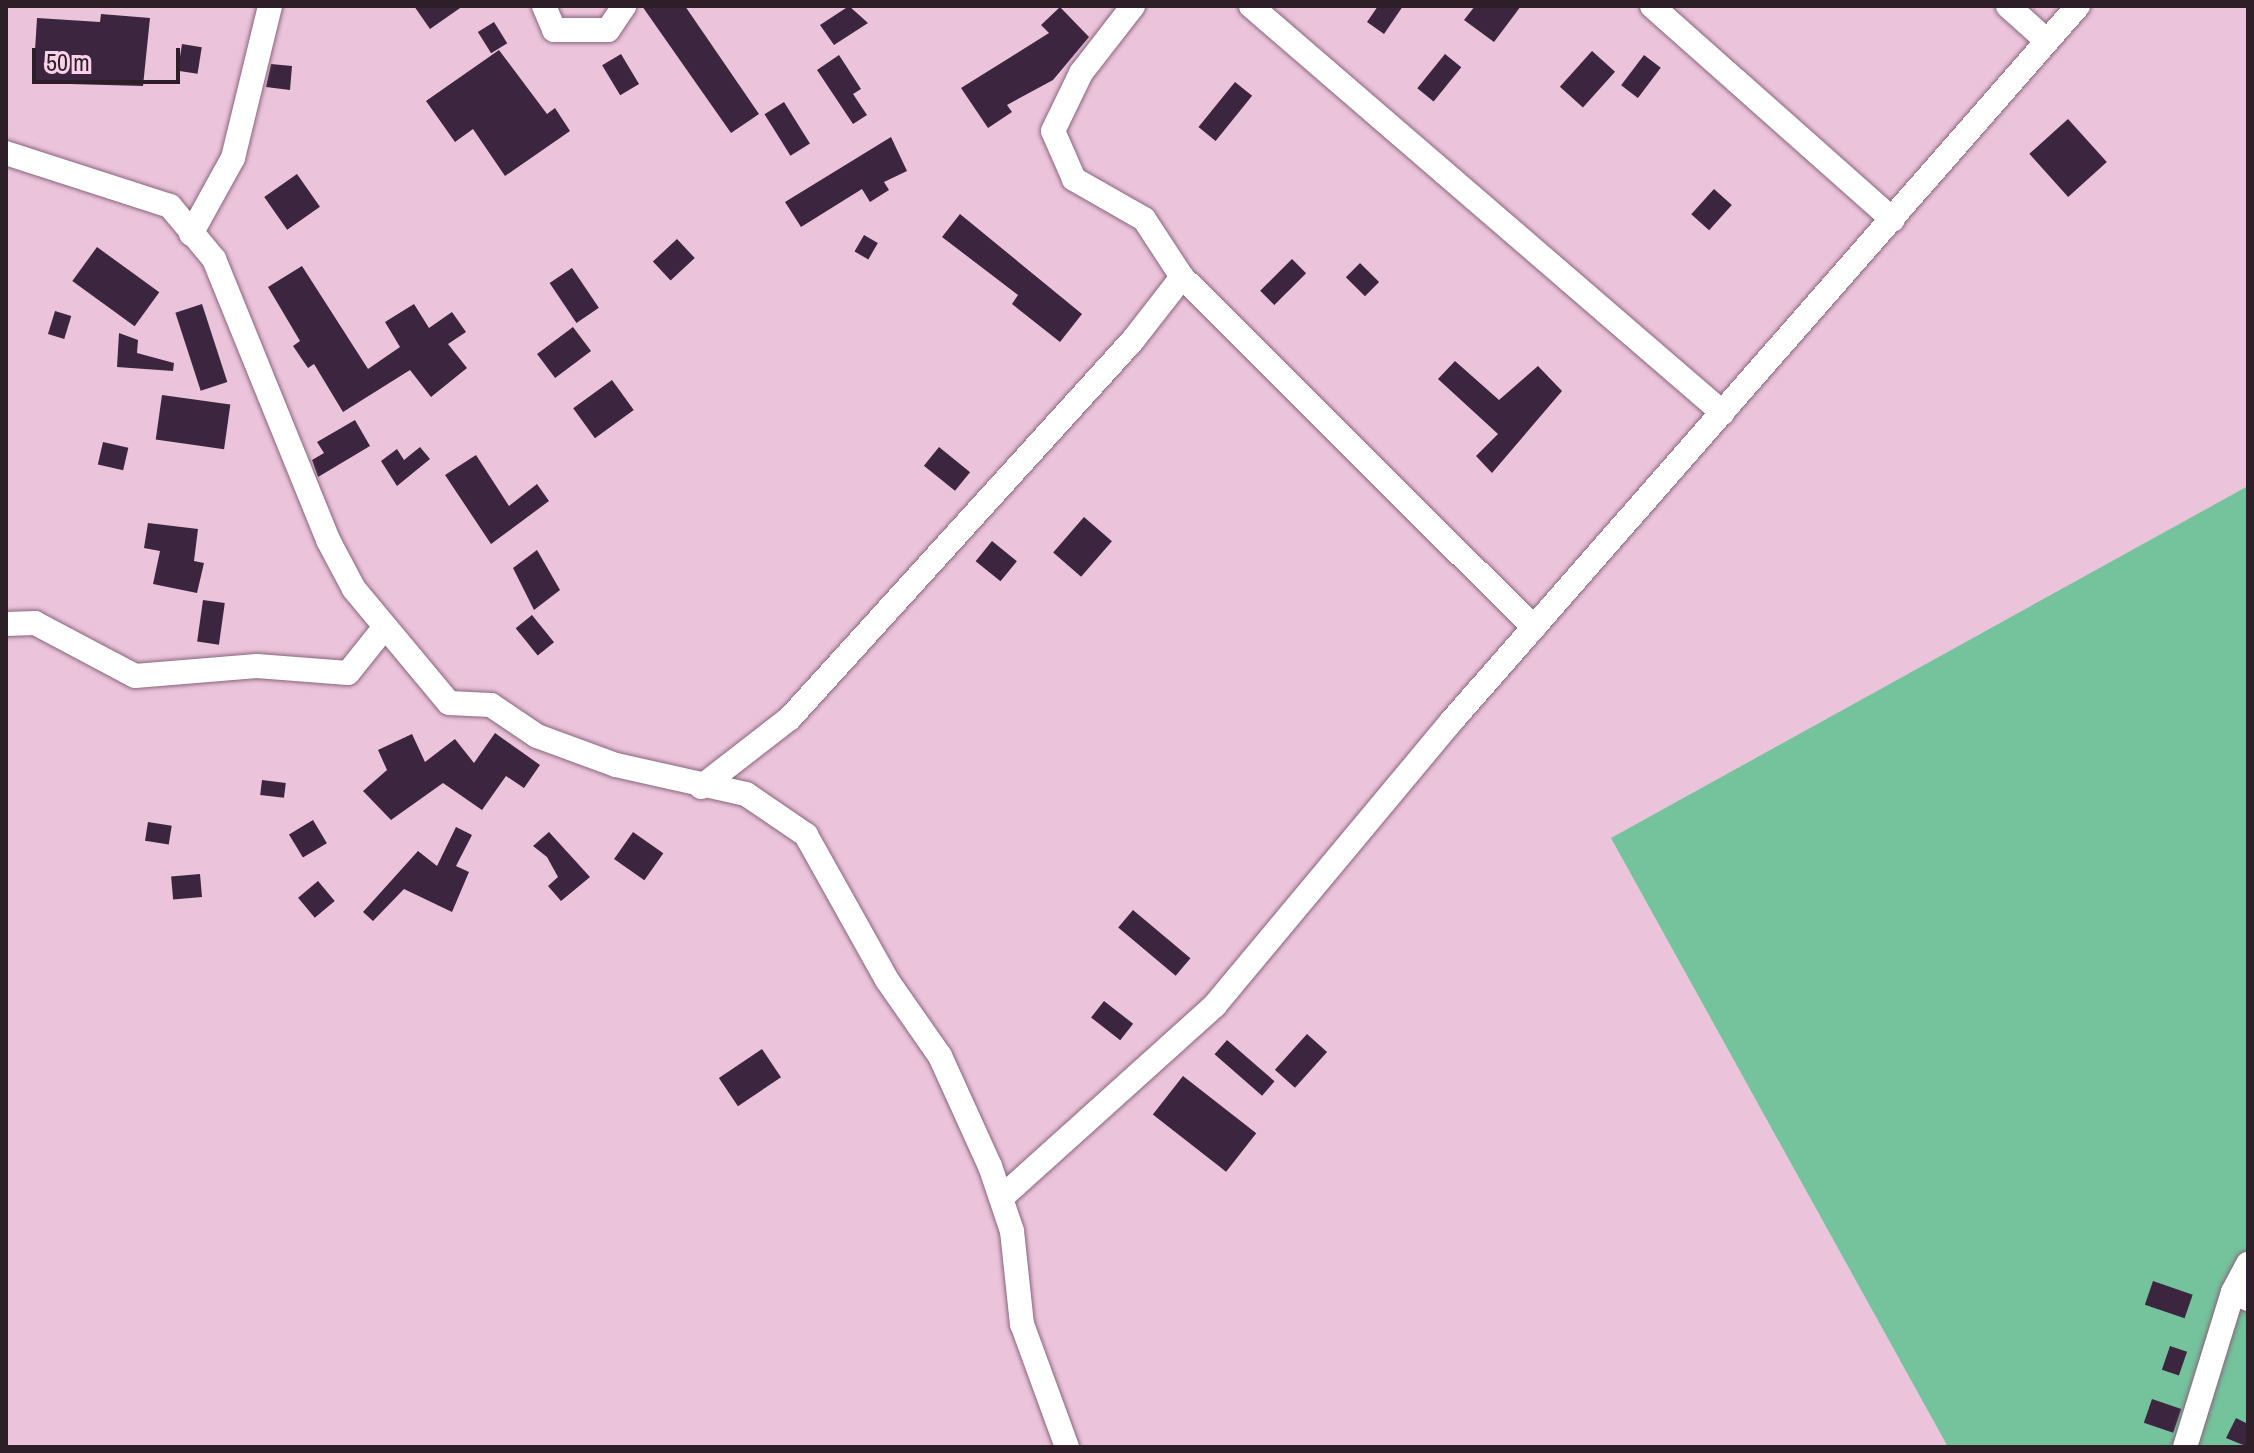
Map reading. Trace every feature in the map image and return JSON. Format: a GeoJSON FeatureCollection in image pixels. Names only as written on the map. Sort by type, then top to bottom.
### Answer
{"type":"FeatureCollection","features":[{"type":"Feature","properties":{"kind":"street"},"geometry":{"type":"LineString","coordinates":[[191,234],[233,158],[270,6]]}},
{"type":"Feature","properties":{"kind":"street"},"geometry":{"type":"LineString","coordinates":[[544,6],[554,30],[608,30],[624,6]]}},
{"type":"Feature","properties":{"kind":"street"},"geometry":{"type":"LineString","coordinates":[[1133,6],[1081,73],[1053,131],[1074,179],[1144,219],[1182,277],[1534,628]]}},
{"type":"Feature","properties":{"kind":"street"},"geometry":{"type":"LineString","coordinates":[[1251,6],[1723,413]]}},
{"type":"Feature","properties":{"kind":"street"},"geometry":{"type":"LineString","coordinates":[[1652,6],[1893,220]]}},
{"type":"Feature","properties":{"kind":"street"},"geometry":{"type":"LineString","coordinates":[[2008,6],[2047,41]]}},
{"type":"Feature","properties":{"kind":"street"},"geometry":{"type":"LineString","coordinates":[[1001,1198],[1215,1005],[1534,628],[2078,6]]}},
{"type":"Feature","properties":{"kind":"street"},"geometry":{"type":"LineString","coordinates":[[6,153],[170,206],[214,259],[328,540],[384,628],[449,703],[491,705],[537,736],[701,787],[746,794],[806,835],[887,980],[940,1056],[1001,1198],[1022,1324],[1067,1447]]}},
{"type":"Feature","properties":{"kind":"street"},"geometry":{"type":"LineString","coordinates":[[701,787],[790,718],[1182,277]]}},
{"type":"Feature","properties":{"kind":"street"},"geometry":{"type":"LineString","coordinates":[[6,624],[35,623],[135,676],[257,666],[348,673],[384,628]]}},
{"type":"Feature","properties":{"kind":"street"},"geometry":{"type":"LineString","coordinates":[[2185,1447],[2240,1296],[2248,1264]]}},
{"type":"Feature","properties":{"kind":"green space"},"geometry":{"type":"Polygon","coordinates":[[[2248,486],[2248,1447],[1948,1447],[1611,838],[2248,486]]]}},
{"type":"Feature","properties":{"kind":"building"},"geometry":{"type":"Polygon","coordinates":[[[414,6],[463,6],[430,29],[414,6]]]}},
{"type":"Feature","properties":{"kind":"building"},"geometry":{"type":"Polygon","coordinates":[[[642,6],[685,6],[759,114],[731,133],[642,6]]]}},
{"type":"Feature","properties":{"kind":"building"},"geometry":{"type":"Polygon","coordinates":[[[849,6],[868,23],[834,45],[820,25],[849,6]]]}},
{"type":"Feature","properties":{"kind":"building"},"geometry":{"type":"Polygon","coordinates":[[[1378,6],[1403,6],[1384,34],[1367,22],[1378,6]]]}},
{"type":"Feature","properties":{"kind":"building"},"geometry":{"type":"Polygon","coordinates":[[[1475,6],[1521,6],[1494,42],[1464,20],[1475,6]]]}},
{"type":"Feature","properties":{"kind":"building"},"geometry":{"type":"Polygon","coordinates":[[[1060,7],[1089,37],[1053,80],[1007,105],[1012,112],[988,128],[961,88],[1049,33],[1041,25],[1060,7]]]}},
{"type":"Feature","properties":{"kind":"building"},"geometry":{"type":"Polygon","coordinates":[[[101,14],[150,18],[143,86],[33,83],[37,18],[100,22],[101,14]]]}},
{"type":"Feature","properties":{"kind":"building"},"geometry":{"type":"Polygon","coordinates":[[[494,22],[507,43],[491,53],[478,32],[494,22]]]}},
{"type":"Feature","properties":{"kind":"building"},"geometry":{"type":"Polygon","coordinates":[[[182,44],[202,47],[198,74],[178,71],[182,44]]]}},
{"type":"Feature","properties":{"kind":"building"},"geometry":{"type":"Polygon","coordinates":[[[499,50],[547,114],[555,108],[570,131],[505,176],[473,129],[455,142],[426,101],[499,50]]]}},
{"type":"Feature","properties":{"kind":"building"},"geometry":{"type":"Polygon","coordinates":[[[1592,51],[1615,72],[1583,107],[1560,87],[1592,51]]]}},
{"type":"Feature","properties":{"kind":"building"},"geometry":{"type":"Polygon","coordinates":[[[621,54],[639,84],[620,95],[602,65],[621,54]]]}},
{"type":"Feature","properties":{"kind":"building"},"geometry":{"type":"Polygon","coordinates":[[[1445,54],[1461,67],[1434,101],[1417,88],[1445,54]]]}},
{"type":"Feature","properties":{"kind":"building"},"geometry":{"type":"Polygon","coordinates":[[[839,55],[861,89],[853,94],[867,115],[853,124],[817,70],[839,55]]]}},
{"type":"Feature","properties":{"kind":"building"},"geometry":{"type":"Polygon","coordinates":[[[1644,55],[1661,68],[1638,98],[1621,85],[1644,55]]]}},
{"type":"Feature","properties":{"kind":"building"},"geometry":{"type":"Polygon","coordinates":[[[271,64],[292,66],[290,90],[266,87],[271,64]]]}},
{"type":"Feature","properties":{"kind":"building"},"geometry":{"type":"Polygon","coordinates":[[[1235,82],[1252,96],[1216,141],[1198,127],[1235,82]]]}},
{"type":"Feature","properties":{"kind":"building"},"geometry":{"type":"Polygon","coordinates":[[[784,102],[810,144],[790,156],[764,114],[784,102]]]}},
{"type":"Feature","properties":{"kind":"building"},"geometry":{"type":"Polygon","coordinates":[[[2068,119],[2107,162],[2068,197],[2029,154],[2068,119]]]}},
{"type":"Feature","properties":{"kind":"building"},"geometry":{"type":"Polygon","coordinates":[[[891,137],[907,171],[884,182],[889,190],[870,202],[862,189],[801,227],[785,202],[891,137]]]}},
{"type":"Feature","properties":{"kind":"building"},"geometry":{"type":"Polygon","coordinates":[[[297,174],[320,207],[287,230],[264,197],[297,174]]]}},
{"type":"Feature","properties":{"kind":"building"},"geometry":{"type":"Polygon","coordinates":[[[1714,189],[1732,205],[1709,230],[1691,214],[1714,189]]]}},
{"type":"Feature","properties":{"kind":"building"},"geometry":{"type":"Polygon","coordinates":[[[960,214],[1082,314],[1060,342],[1012,304],[1018,295],[942,237],[960,214]]]}},
{"type":"Feature","properties":{"kind":"building"},"geometry":{"type":"Polygon","coordinates":[[[864,235],[878,243],[868,259],[854,251],[864,235]]]}},
{"type":"Feature","properties":{"kind":"building"},"geometry":{"type":"Polygon","coordinates":[[[677,239],[695,258],[671,281],[653,262],[677,239]]]}},
{"type":"Feature","properties":{"kind":"building"},"geometry":{"type":"Polygon","coordinates":[[[97,247],[159,292],[135,326],[72,281],[97,247]]]}},
{"type":"Feature","properties":{"kind":"building"},"geometry":{"type":"Polygon","coordinates":[[[1292,259],[1306,273],[1274,305],[1260,291],[1292,259]]]}},
{"type":"Feature","properties":{"kind":"building"},"geometry":{"type":"Polygon","coordinates":[[[1360,263],[1379,282],[1365,296],[1346,277],[1360,263]]]}},
{"type":"Feature","properties":{"kind":"building"},"geometry":{"type":"Polygon","coordinates":[[[302,266],[368,369],[400,347],[385,322],[414,304],[429,328],[452,312],[466,332],[448,344],[467,368],[431,397],[410,370],[343,412],[314,364],[308,368],[293,346],[300,341],[268,287],[302,266]]]}},
{"type":"Feature","properties":{"kind":"building"},"geometry":{"type":"Polygon","coordinates":[[[572,268],[599,308],[576,323],[550,283],[572,268]]]}},
{"type":"Feature","properties":{"kind":"building"},"geometry":{"type":"Polygon","coordinates":[[[202,304],[227,382],[201,391],[175,313],[202,304]]]}},
{"type":"Feature","properties":{"kind":"building"},"geometry":{"type":"Polygon","coordinates":[[[55,311],[71,316],[64,339],[48,334],[55,311]]]}},
{"type":"Feature","properties":{"kind":"building"},"geometry":{"type":"Polygon","coordinates":[[[573,327],[591,351],[555,378],[537,354],[573,327]]]}},
{"type":"Feature","properties":{"kind":"building"},"geometry":{"type":"Polygon","coordinates":[[[119,333],[138,340],[137,353],[174,363],[173,371],[117,367],[119,333]]]}},
{"type":"Feature","properties":{"kind":"building"},"geometry":{"type":"Polygon","coordinates":[[[1455,361],[1499,400],[1538,366],[1562,391],[1492,473],[1476,456],[1498,434],[1438,379],[1455,361]]]}},
{"type":"Feature","properties":{"kind":"building"},"geometry":{"type":"Polygon","coordinates":[[[612,380],[634,410],[595,438],[573,408],[612,380]]]}},
{"type":"Feature","properties":{"kind":"building"},"geometry":{"type":"Polygon","coordinates":[[[162,395],[230,405],[224,449],[156,440],[162,395]]]}},
{"type":"Feature","properties":{"kind":"building"},"geometry":{"type":"Polygon","coordinates":[[[355,420],[370,446],[318,477],[312,460],[324,453],[317,442],[355,420]]]}},
{"type":"Feature","properties":{"kind":"building"},"geometry":{"type":"Polygon","coordinates":[[[103,442],[128,448],[123,470],[98,464],[103,442]]]}},
{"type":"Feature","properties":{"kind":"building"},"geometry":{"type":"Polygon","coordinates":[[[420,447],[430,459],[397,486],[381,461],[397,449],[404,460],[420,447]]]}},
{"type":"Feature","properties":{"kind":"building"},"geometry":{"type":"Polygon","coordinates":[[[939,447],[970,472],[955,491],[924,466],[939,447]]]}},
{"type":"Feature","properties":{"kind":"building"},"geometry":{"type":"Polygon","coordinates":[[[476,455],[509,506],[537,484],[549,501],[491,544],[445,475],[476,455]]]}},
{"type":"Feature","properties":{"kind":"building"},"geometry":{"type":"Polygon","coordinates":[[[1084,517],[1112,541],[1081,577],[1053,552],[1084,517]]]}},
{"type":"Feature","properties":{"kind":"building"},"geometry":{"type":"Polygon","coordinates":[[[148,523],[198,529],[194,561],[204,563],[197,593],[153,584],[160,551],[144,548],[148,523]]]}},
{"type":"Feature","properties":{"kind":"building"},"geometry":{"type":"Polygon","coordinates":[[[992,541],[1017,561],[1001,581],[976,561],[992,541]]]}},
{"type":"Feature","properties":{"kind":"building"},"geometry":{"type":"Polygon","coordinates":[[[537,550],[560,590],[534,610],[513,568],[537,550]]]}},
{"type":"Feature","properties":{"kind":"building"},"geometry":{"type":"Polygon","coordinates":[[[203,600],[225,603],[219,645],[197,642],[203,600]]]}},
{"type":"Feature","properties":{"kind":"building"},"geometry":{"type":"Polygon","coordinates":[[[532,615],[554,642],[538,655],[516,628],[532,615]]]}},
{"type":"Feature","properties":{"kind":"building"},"geometry":{"type":"Polygon","coordinates":[[[495,733],[540,765],[524,788],[506,776],[482,810],[443,783],[391,820],[363,791],[387,770],[378,750],[412,734],[425,762],[455,739],[474,763],[495,733]]]}},
{"type":"Feature","properties":{"kind":"building"},"geometry":{"type":"Polygon","coordinates":[[[262,780],[286,783],[284,798],[260,795],[262,780]]]}},
{"type":"Feature","properties":{"kind":"building"},"geometry":{"type":"Polygon","coordinates":[[[313,820],[327,843],[303,858],[289,834],[313,820]]]}},
{"type":"Feature","properties":{"kind":"building"},"geometry":{"type":"Polygon","coordinates":[[[148,822],[172,826],[169,845],[145,841],[148,822]]]}},
{"type":"Feature","properties":{"kind":"building"},"geometry":{"type":"Polygon","coordinates":[[[456,827],[472,835],[456,866],[469,872],[452,912],[404,889],[373,921],[363,912],[418,851],[437,866],[456,827]]]}},
{"type":"Feature","properties":{"kind":"building"},"geometry":{"type":"Polygon","coordinates":[[[549,832],[590,877],[561,901],[548,886],[558,877],[547,857],[533,846],[549,832]]]}},
{"type":"Feature","properties":{"kind":"building"},"geometry":{"type":"Polygon","coordinates":[[[633,832],[663,853],[644,880],[614,859],[633,832]]]}},
{"type":"Feature","properties":{"kind":"building"},"geometry":{"type":"Polygon","coordinates":[[[200,874],[202,897],[173,899],[171,877],[200,874]]]}},
{"type":"Feature","properties":{"kind":"building"},"geometry":{"type":"Polygon","coordinates":[[[318,881],[335,901],[315,918],[298,898],[318,881]]]}},
{"type":"Feature","properties":{"kind":"building"},"geometry":{"type":"Polygon","coordinates":[[[1133,910],[1190,958],[1176,976],[1118,928],[1133,910]]]}},
{"type":"Feature","properties":{"kind":"building"},"geometry":{"type":"Polygon","coordinates":[[[1104,1001],[1133,1024],[1120,1040],[1091,1018],[1104,1001]]]}},
{"type":"Feature","properties":{"kind":"building"},"geometry":{"type":"Polygon","coordinates":[[[1307,1034],[1327,1052],[1295,1088],[1275,1070],[1307,1034]]]}},
{"type":"Feature","properties":{"kind":"building"},"geometry":{"type":"Polygon","coordinates":[[[1227,1040],[1275,1081],[1262,1096],[1215,1054],[1227,1040]]]}},
{"type":"Feature","properties":{"kind":"building"},"geometry":{"type":"Polygon","coordinates":[[[762,1049],[781,1077],[738,1106],[719,1078],[762,1049]]]}},
{"type":"Feature","properties":{"kind":"building"},"geometry":{"type":"Polygon","coordinates":[[[1183,1076],[1256,1133],[1226,1172],[1153,1115],[1183,1076]]]}},
{"type":"Feature","properties":{"kind":"building"},"geometry":{"type":"Polygon","coordinates":[[[2153,1281],[2193,1295],[2185,1318],[2145,1305],[2153,1281]]]}},
{"type":"Feature","properties":{"kind":"building"},"geometry":{"type":"Polygon","coordinates":[[[2170,1346],[2187,1352],[2179,1375],[2162,1370],[2170,1346]]]}},
{"type":"Feature","properties":{"kind":"building"},"geometry":{"type":"Polygon","coordinates":[[[2152,1399],[2181,1409],[2173,1433],[2144,1423],[2152,1399]]]}},
{"type":"Feature","properties":{"kind":"building"},"geometry":{"type":"Polygon","coordinates":[[[2236,1418],[2248,1424],[2248,1447],[2226,1438],[2236,1418]]]}}]}
